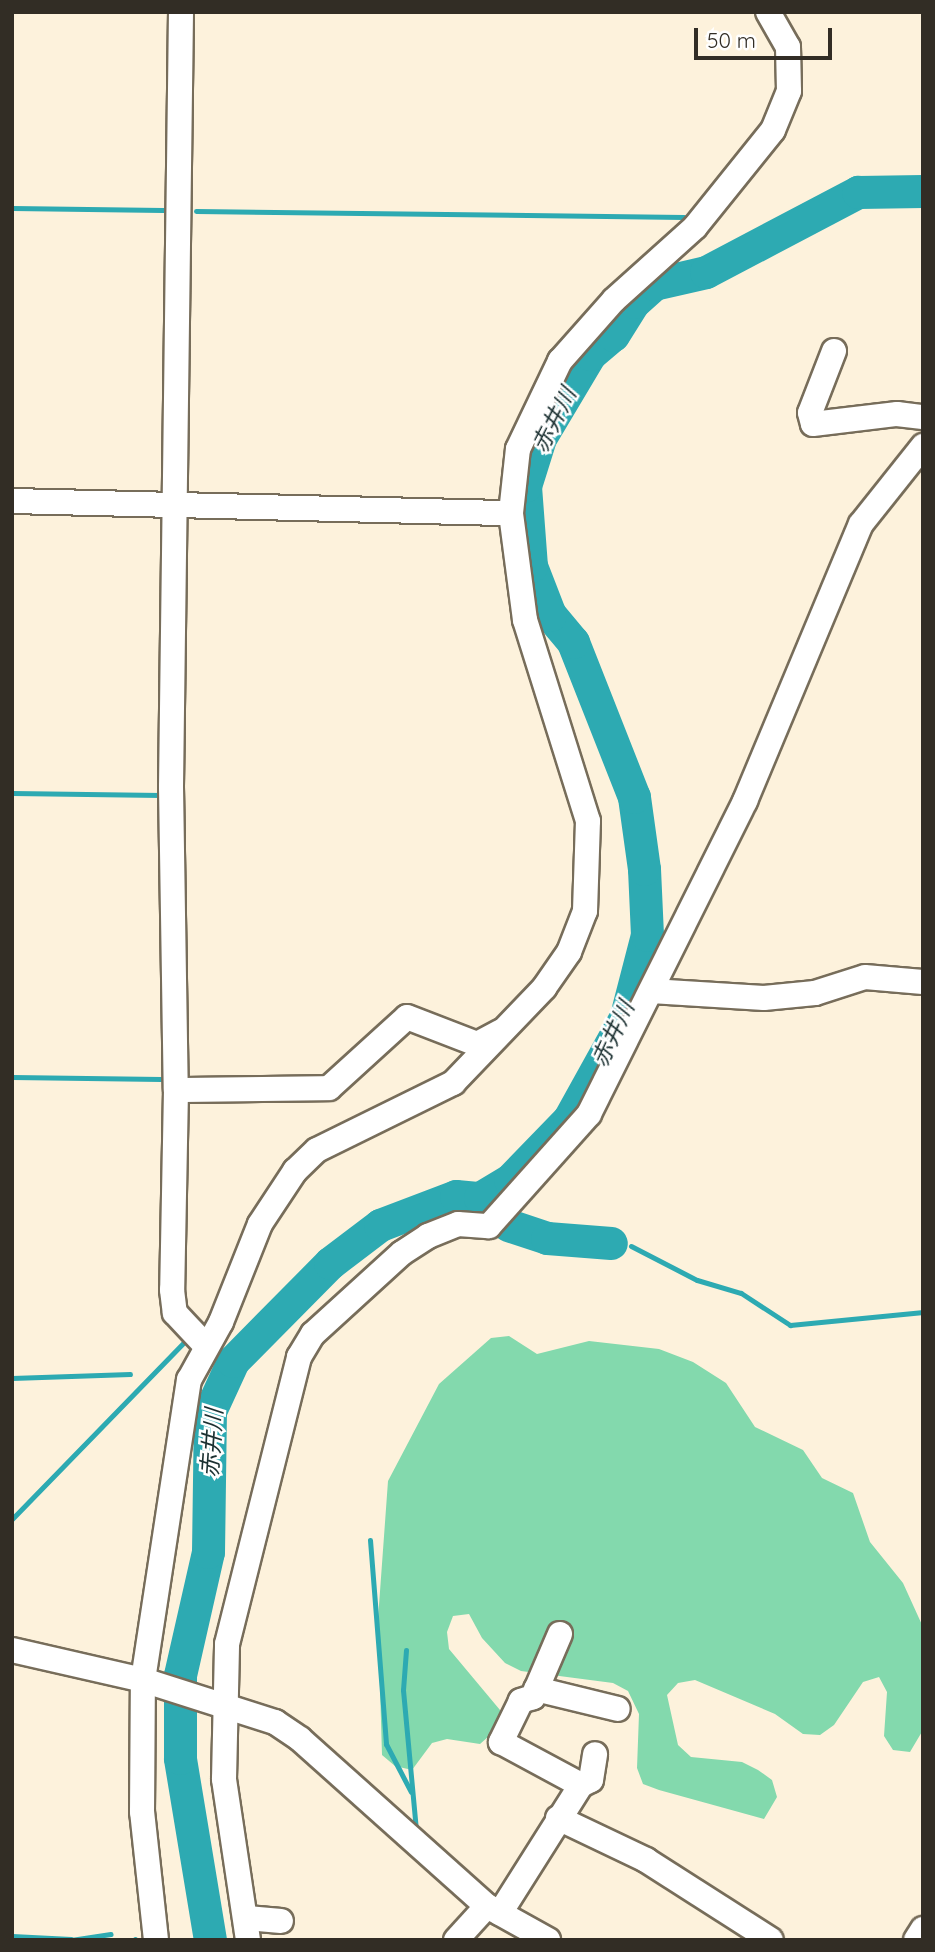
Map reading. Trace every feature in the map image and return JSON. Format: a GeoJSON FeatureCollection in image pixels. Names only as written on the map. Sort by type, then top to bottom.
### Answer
{"type":"FeatureCollection","features":[{"type":"Feature","properties":{"kind":"street"},"geometry":{"type":"LineString","coordinates":[[181,12],[178,503],[171,787],[176,1090],[173,1301],[175,1313],[206,1346]]}},
{"type":"Feature","properties":{"kind":"street"},"geometry":{"type":"LineString","coordinates":[[156,1940],[142,1812],[148,1681],[189,1380],[238,1285],[260,1224],[295,1171],[317,1150],[453,1083],[508,1028],[569,951],[585,911],[590,847],[580,789],[525,620],[511,513],[517,449],[560,361],[614,300],[695,227],[773,130],[789,91],[788,47],[768,12]]}},
{"type":"Feature","properties":{"kind":"street"},"geometry":{"type":"LineString","coordinates":[[834,351],[810,413],[813,425],[898,414],[923,416]]}},
{"type":"Feature","properties":{"kind":"street"},"geometry":{"type":"LineString","coordinates":[[281,1921],[248,1929],[224,1779],[218,1702],[227,1644],[282,1413],[299,1357],[313,1334],[428,1236],[458,1224],[489,1226],[589,1114],[745,801],[861,524],[923,446]]}},
{"type":"Feature","properties":{"kind":"street"},"geometry":{"type":"LineString","coordinates":[[12,501],[511,513]]}},
{"type":"Feature","properties":{"kind":"street"},"geometry":{"type":"LineString","coordinates":[[651,991],[764,998],[815,993],[865,977],[923,982]]}},
{"type":"Feature","properties":{"kind":"street"},"geometry":{"type":"LineString","coordinates":[[176,1090],[329,1088],[407,1017],[477,1044],[508,1028]]}},
{"type":"Feature","properties":{"kind":"street"},"geometry":{"type":"LineString","coordinates":[[560,1634],[533,1697],[522,1701],[501,1742],[581,1785]]}},
{"type":"Feature","properties":{"kind":"street"},"geometry":{"type":"LineString","coordinates":[[12,1650],[148,1681],[275,1723],[300,1739],[494,1910],[548,1940]]}},
{"type":"Feature","properties":{"kind":"street"},"geometry":{"type":"LineString","coordinates":[[536,1689],[618,1709]]}},
{"type":"Feature","properties":{"kind":"street"},"geometry":{"type":"LineString","coordinates":[[456,1940],[494,1910],[581,1785],[591,1780],[595,1754]]}},
{"type":"Feature","properties":{"kind":"street"},"geometry":{"type":"LineString","coordinates":[[558,1818],[646,1860],[771,1940]]}},
{"type":"Feature","properties":{"kind":"street"},"geometry":{"type":"LineString","coordinates":[[916,1940],[923,1929]]}},
{"type":"Feature","properties":{"kind":"green space"},"geometry":{"type":"Polygon","coordinates":[[[509,1336],[537,1354],[589,1341],[659,1349],[693,1362],[726,1383],[755,1427],[803,1450],[822,1478],[853,1493],[870,1542],[903,1583],[923,1627],[923,1730],[910,1752],[893,1750],[884,1736],[887,1692],[879,1677],[863,1682],[834,1725],[820,1735],[803,1734],[775,1714],[695,1680],[678,1683],[667,1695],[678,1745],[691,1757],[742,1762],[758,1770],[772,1780],[777,1797],[764,1819],[659,1790],[643,1784],[637,1768],[639,1714],[628,1691],[613,1683],[521,1671],[505,1663],[482,1638],[469,1614],[453,1616],[447,1632],[449,1649],[505,1716],[497,1729],[480,1744],[447,1739],[432,1743],[412,1770],[395,1766],[382,1755],[378,1619],[388,1481],[439,1384],[491,1338],[509,1336]]]}},
{"type":"Feature","properties":{"kind":"waterway","name":"赤井川"},"geometry":{"type":"LineString","coordinates":[[210,1940],[180,1758],[180,1675],[208,1552],[210,1411],[233,1361],[330,1263],[380,1225],[456,1196],[480,1198],[510,1180],[569,1119],[626,1016],[647,935],[644,869],[634,797],[573,642],[550,615],[531,566],[525,486],[540,438],[590,354],[613,335],[634,302],[654,284],[706,272],[858,192],[923,191]]}},
{"type":"Feature","properties":{"kind":"waterway"},"geometry":{"type":"LineString","coordinates":[[12,208],[163,210]]}},
{"type":"Feature","properties":{"kind":"waterway"},"geometry":{"type":"LineString","coordinates":[[196,211],[684,217]]}},
{"type":"Feature","properties":{"kind":"waterway"},"geometry":{"type":"LineString","coordinates":[[12,793],[161,795]]}},
{"type":"Feature","properties":{"kind":"waterway"},"geometry":{"type":"LineString","coordinates":[[12,1077],[161,1079]]}},
{"type":"Feature","properties":{"kind":"waterway"},"geometry":{"type":"LineString","coordinates":[[508,1225],[547,1238],[611,1243]]}},
{"type":"Feature","properties":{"kind":"waterway"},"geometry":{"type":"LineString","coordinates":[[631,1246],[697,1280],[741,1293],[790,1325],[923,1312]]}},
{"type":"Feature","properties":{"kind":"waterway"},"geometry":{"type":"LineString","coordinates":[[12,1519],[185,1341]]}},
{"type":"Feature","properties":{"kind":"waterway"},"geometry":{"type":"LineString","coordinates":[[12,1378],[130,1374]]}},
{"type":"Feature","properties":{"kind":"waterway"},"geometry":{"type":"LineString","coordinates":[[370,1540],[386,1744],[411,1792]]}},
{"type":"Feature","properties":{"kind":"waterway"},"geometry":{"type":"LineString","coordinates":[[406,1650],[403,1690],[416,1830]]}},
{"type":"Feature","properties":{"kind":"waterway"},"geometry":{"type":"LineString","coordinates":[[71,1940],[111,1934]]}},
{"type":"Feature","properties":{"kind":"waterway"},"geometry":{"type":"LineString","coordinates":[[12,1936],[71,1939]]}}]}
